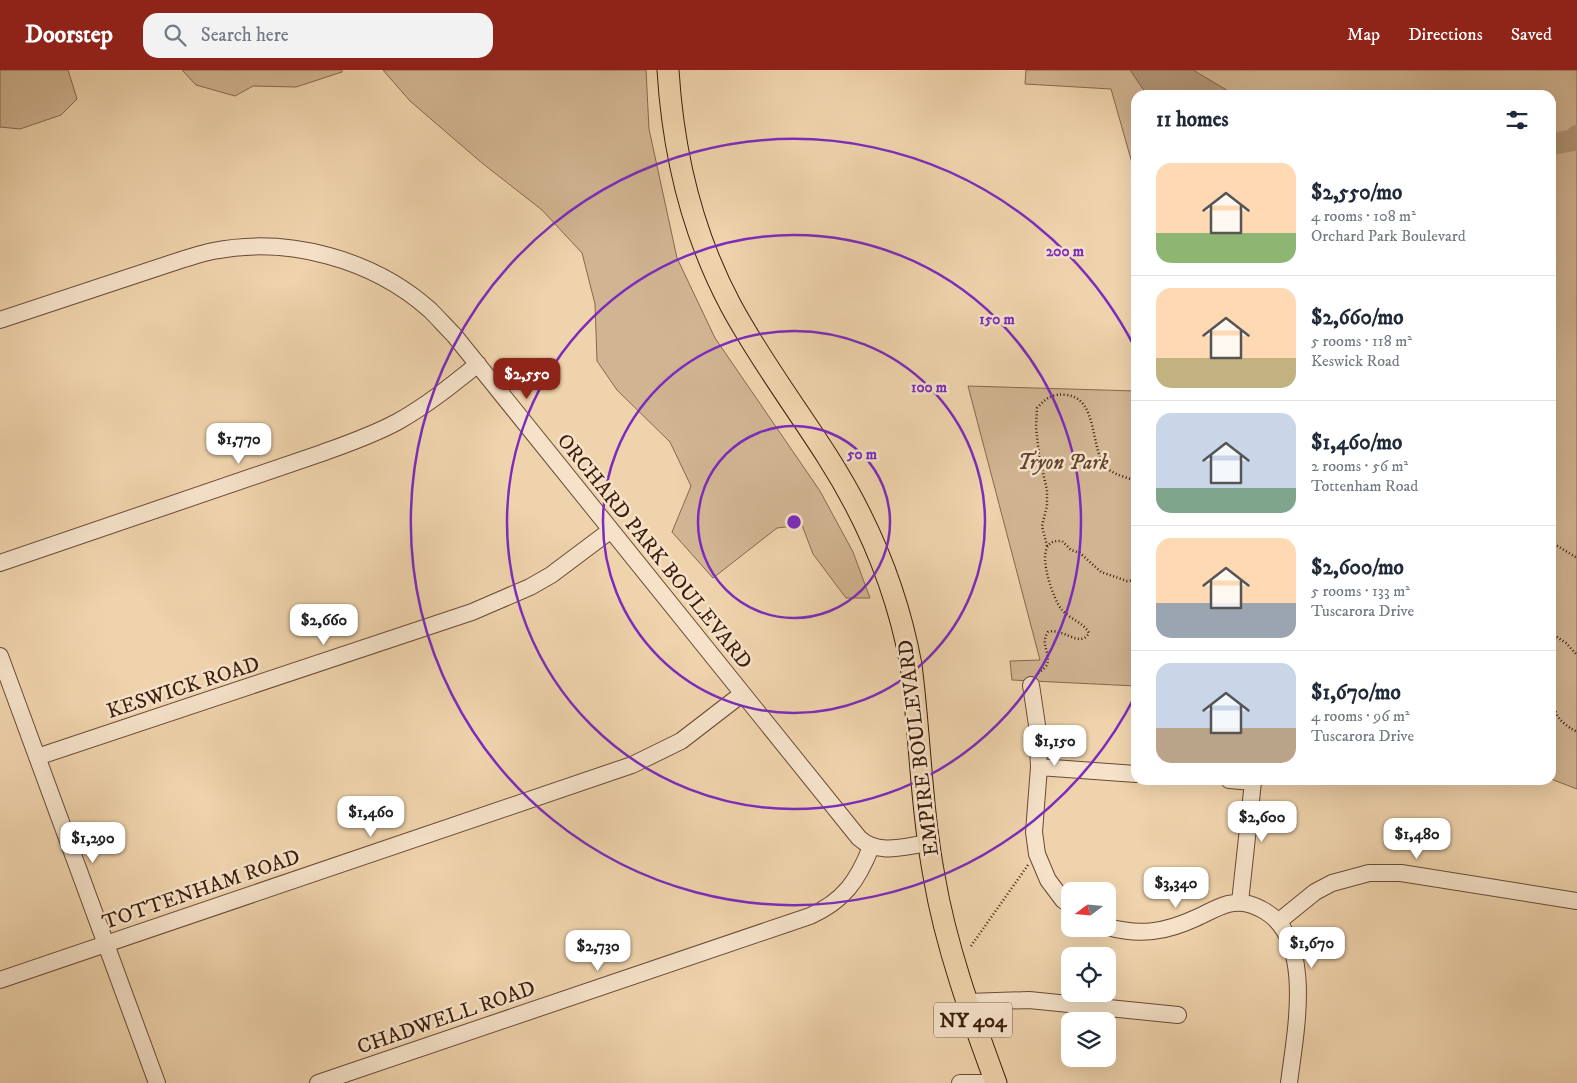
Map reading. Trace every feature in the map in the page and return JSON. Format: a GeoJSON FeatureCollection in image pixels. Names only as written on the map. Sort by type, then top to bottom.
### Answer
{"type":"FeatureCollection","features":[{"type":"Feature","properties":{"kind":"main road","name":"EMPIRE BOULEVARD"},"geometry":{"type":"LineString","coordinates":[[668,70],[671,112],[678,157],[696,222],[711,263],[742,325],[828,457],[851,496],[875,543],[902,620],[912,672],[928,843],[943,923],[967,1002],[996,1083]]}},
{"type":"Feature","properties":{"kind":"street","name":"ORCHARD PARK BOULEVARD"},"geometry":{"type":"LineString","coordinates":[[0,320],[184,259],[214,251],[270,247],[301,250],[333,257],[384,278],[430,310],[454,335],[856,835],[871,847]]}},
{"type":"Feature","properties":{"kind":"street"},"geometry":{"type":"LineString","coordinates":[[0,564],[364,437],[396,423],[421,408],[478,364]]}},
{"type":"Feature","properties":{"kind":"street","name":"KESWICK ROAD"},"geometry":{"type":"LineString","coordinates":[[37,758],[472,612],[530,587],[551,575],[611,530]]}},
{"type":"Feature","properties":{"kind":"street"},"geometry":{"type":"LineString","coordinates":[[0,656],[157,1083]]}},
{"type":"Feature","properties":{"kind":"street"},"geometry":{"type":"LineString","coordinates":[[1031,685],[1037,718],[1039,767],[1034,832],[1036,854],[1048,880],[1061,897]]}},
{"type":"Feature","properties":{"kind":"street","name":"TOTTENHAM ROAD"},"geometry":{"type":"LineString","coordinates":[[0,980],[632,765],[681,740],[742,694]]}},
{"type":"Feature","properties":{"kind":"street"},"geometry":{"type":"LineString","coordinates":[[1039,767],[1131,774]]}},
{"type":"Feature","properties":{"kind":"street"},"geometry":{"type":"LineString","coordinates":[[1240,902],[1253,785]]}},
{"type":"Feature","properties":{"kind":"street"},"geometry":{"type":"LineString","coordinates":[[871,847],[887,849],[928,843]]}},
{"type":"Feature","properties":{"kind":"street","name":"CHADWELL ROAD"},"geometry":{"type":"LineString","coordinates":[[318,1083],[810,916],[832,904],[850,888],[862,869],[871,847]]}},
{"type":"Feature","properties":{"kind":"street"},"geometry":{"type":"LineString","coordinates":[[1278,922],[1315,892],[1332,883],[1360,875],[1388,872],[1577,901]]}},
{"type":"Feature","properties":{"kind":"street"},"geometry":{"type":"LineString","coordinates":[[1116,929],[1125,932],[1146,933],[1163,930],[1195,919],[1226,904],[1240,902],[1266,911],[1278,922],[1288,939],[1298,976],[1298,1004],[1289,1083]]}},
{"type":"Feature","properties":{"kind":"street"},"geometry":{"type":"LineString","coordinates":[[967,1002],[1029,1000],[1178,1015]]}},
{"type":"Feature","properties":{"kind":"street"},"geometry":{"type":"LineString","coordinates":[[960,1083],[988,1083]]}},
{"type":"Feature","properties":{"kind":"path"},"geometry":{"type":"LineString","coordinates":[[1031,685],[1036,674],[1045,669],[1048,664],[1048,653],[1045,644],[1048,632],[1058,630],[1075,639],[1085,637],[1089,633],[1084,626],[1073,620],[1060,608],[1047,574],[1045,559],[1047,546],[1042,526],[1047,506],[1047,490],[1036,427],[1037,408],[1047,398],[1058,394],[1071,395],[1080,401],[1089,414],[1105,466],[1118,475],[1131,480]]}},
{"type":"Feature","properties":{"kind":"path"},"geometry":{"type":"LineString","coordinates":[[1047,546],[1053,541],[1062,541],[1071,550],[1080,553],[1101,572],[1127,581],[1131,581]]}},
{"type":"Feature","properties":{"kind":"path"},"geometry":{"type":"LineString","coordinates":[[1556,545],[1577,558]]}},
{"type":"Feature","properties":{"kind":"path"},"geometry":{"type":"LineString","coordinates":[[1556,636],[1566,643],[1577,656]]}},
{"type":"Feature","properties":{"kind":"path"},"geometry":{"type":"LineString","coordinates":[[1556,714],[1561,722],[1577,732]]}},
{"type":"Feature","properties":{"kind":"path"},"geometry":{"type":"LineString","coordinates":[[971,946],[1036,854]]}},
{"type":"Feature","properties":{"kind":"green space"},"geometry":{"type":"Polygon","coordinates":[[[0,70],[68,70],[77,99],[61,115],[20,129],[0,127],[0,70]]]}},
{"type":"Feature","properties":{"kind":"green space"},"geometry":{"type":"Polygon","coordinates":[[[182,70],[342,70],[342,72],[296,87],[253,86],[235,96],[196,85],[182,70]]]}},
{"type":"Feature","properties":{"kind":"green space"},"geometry":{"type":"Polygon","coordinates":[[[383,70],[646,70],[649,129],[677,258],[715,338],[820,491],[853,552],[870,598],[846,598],[813,554],[802,525],[777,528],[713,578],[672,532],[691,486],[670,442],[617,390],[597,361],[595,304],[582,253],[542,210],[482,163],[410,101],[383,70]]]}},
{"type":"Feature","properties":{"kind":"green space"},"geometry":{"type":"Polygon","coordinates":[[[1026,70],[1577,70],[1577,789],[1556,781],[1556,90],[1131,90],[1131,159],[1111,89],[1025,84],[1026,70]]]}},
{"type":"Feature","properties":{"kind":"green space","name":"Tryon Park"},"geometry":{"type":"Polygon","coordinates":[[[968,386],[1131,391],[1131,686],[1012,680],[1010,661],[1040,660],[968,386]]]}},
{"type":"Feature","properties":{"kind":"shaded area"},"geometry":{"type":"Polygon","coordinates":[[[1130,70],[1193,70],[1227,90],[1144,90],[1130,70]]]}},
{"type":"Feature","properties":{"kind":"waterway"},"geometry":{"type":"LineString","coordinates":[[1556,143],[1575,140],[1577,136]]}}]}
